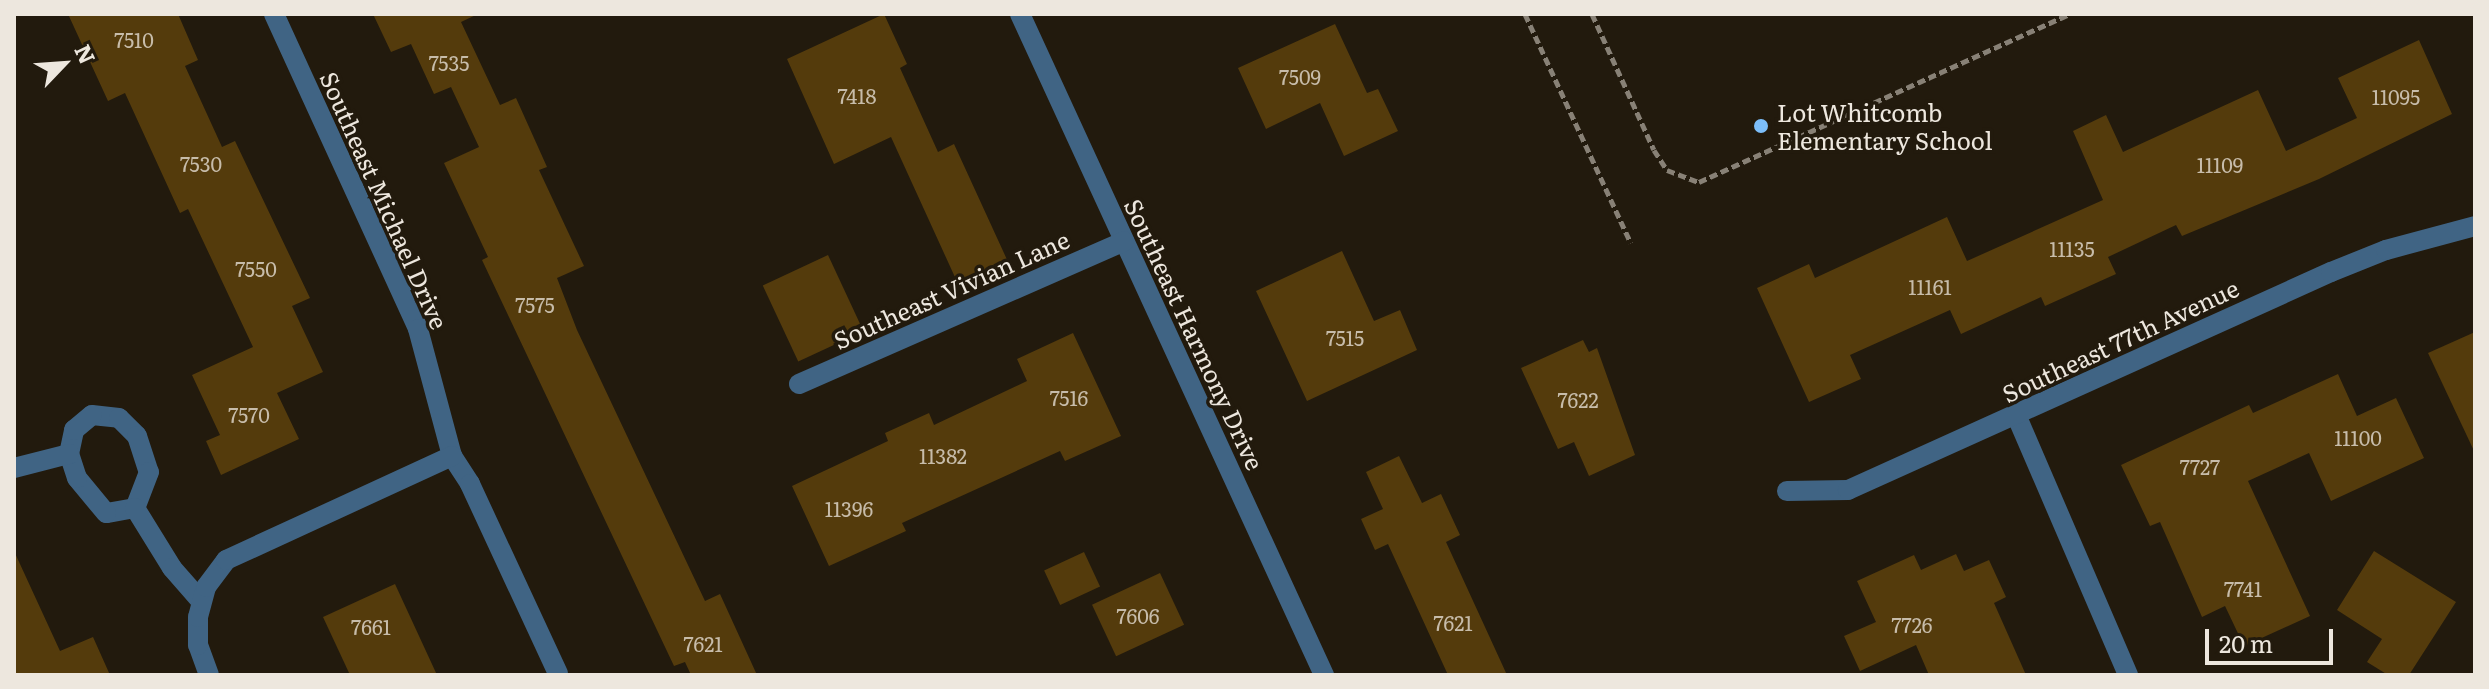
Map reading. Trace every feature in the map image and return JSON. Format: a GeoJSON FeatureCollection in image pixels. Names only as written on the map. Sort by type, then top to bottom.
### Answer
{"type":"FeatureCollection","features":[{"type":"Feature","properties":{"kind":"street","name":"Southeast Michael Drive"},"geometry":{"type":"LineString","coordinates":[[274,14],[418,329],[452,456],[470,484],[558,674]]}},
{"type":"Feature","properties":{"kind":"street","name":"Southeast Harmony Drive"},"geometry":{"type":"LineString","coordinates":[[1020,14],[1324,675]]}},
{"type":"Feature","properties":{"kind":"street","name":"Southeast 77th Avenue"},"geometry":{"type":"LineString","coordinates":[[1787,491],[1848,490],[2017,417],[2331,272],[2386,250],[2475,226]]}},
{"type":"Feature","properties":{"kind":"street","name":"Southeast Vivian Lane"},"geometry":{"type":"LineString","coordinates":[[799,384],[1124,241]]}},
{"type":"Feature","properties":{"kind":"street"},"geometry":{"type":"LineString","coordinates":[[92,415],[119,418],[137,436],[149,472],[135,508],[106,513],[88,497],[69,454],[74,430],[92,415]]}},
{"type":"Feature","properties":{"kind":"street"},"geometry":{"type":"LineString","coordinates":[[2017,417],[2128,675]]}},
{"type":"Feature","properties":{"kind":"street"},"geometry":{"type":"LineString","coordinates":[[14,468],[69,454]]}},
{"type":"Feature","properties":{"kind":"street"},"geometry":{"type":"LineString","coordinates":[[209,675],[198,645],[201,601],[213,576],[238,551],[452,456]]}},
{"type":"Feature","properties":{"kind":"street"},"geometry":{"type":"LineString","coordinates":[[135,508],[172,568],[201,601]]}},
{"type":"Feature","properties":{"kind":"path"},"geometry":{"type":"LineString","coordinates":[[1525,14],[1631,243]]}},
{"type":"Feature","properties":{"kind":"path"},"geometry":{"type":"LineString","coordinates":[[1592,14],[1654,150],[1667,170],[1699,182],[2070,14]]}},
{"type":"Feature","properties":{"kind":"building"},"geometry":{"type":"Polygon","coordinates":[[[68,14],[178,14],[198,60],[185,66],[222,147],[235,141],[310,298],[292,306],[323,372],[277,393],[299,439],[221,475],[206,441],[220,435],[192,375],[253,347],[188,209],[180,213],[125,93],[108,101],[68,14]]]}},
{"type":"Feature","properties":{"kind":"building"},"geometry":{"type":"Polygon","coordinates":[[[373,14],[478,14],[461,22],[500,105],[516,98],[547,167],[539,170],[584,266],[557,278],[577,330],[705,601],[720,594],[757,675],[691,675],[685,662],[674,666],[482,260],[488,257],[444,163],[479,147],[451,87],[434,94],[411,44],[391,52],[373,14]]]}},
{"type":"Feature","properties":{"kind":"building"},"geometry":{"type":"Polygon","coordinates":[[[884,14],[907,64],[900,68],[938,152],[954,144],[1009,264],[959,286],[891,137],[834,164],[787,59],[884,14]]]}},
{"type":"Feature","properties":{"kind":"building"},"geometry":{"type":"Polygon","coordinates":[[[1335,24],[1367,93],[1378,89],[1398,131],[1344,156],[1320,103],[1266,129],[1238,68],[1335,24]]]}},
{"type":"Feature","properties":{"kind":"building"},"geometry":{"type":"Polygon","coordinates":[[[2419,40],[2452,114],[2319,179],[2182,236],[2176,225],[2108,257],[2116,274],[2045,306],[2041,297],[1961,334],[1950,310],[1850,355],[1861,379],[1809,402],[1757,288],[1809,264],[1815,278],[1947,217],[1967,261],[2103,200],[2073,131],[2106,115],[2123,152],[2258,90],[2286,151],[2357,118],[2338,78],[2419,40]]]}},
{"type":"Feature","properties":{"kind":"building"},"geometry":{"type":"Polygon","coordinates":[[[1342,251],[1374,321],[1400,310],[1417,350],[1307,401],[1256,291],[1342,251]]]}},
{"type":"Feature","properties":{"kind":"building"},"geometry":{"type":"Polygon","coordinates":[[[828,255],[863,331],[798,362],[763,285],[828,255]]]}},
{"type":"Feature","properties":{"kind":"building"},"geometry":{"type":"Polygon","coordinates":[[[2475,332],[2475,453],[2428,353],[2475,332]]]}},
{"type":"Feature","properties":{"kind":"building"},"geometry":{"type":"Polygon","coordinates":[[[1073,333],[1121,436],[1065,461],[1060,451],[902,523],[906,531],[829,566],[792,486],[888,441],[885,433],[929,413],[934,425],[1027,381],[1017,359],[1073,333]]]}},
{"type":"Feature","properties":{"kind":"building"},"geometry":{"type":"Polygon","coordinates":[[[1583,340],[1589,352],[1597,348],[1635,455],[1589,476],[1574,442],[1558,449],[1521,368],[1583,340]]]}},
{"type":"Feature","properties":{"kind":"building"},"geometry":{"type":"Polygon","coordinates":[[[2338,374],[2357,416],[2396,398],[2424,458],[2331,501],[2309,453],[2248,481],[2310,616],[2244,646],[2225,606],[2202,617],[2160,522],[2150,526],[2121,465],[2249,405],[2253,413],[2338,374]]]}},
{"type":"Feature","properties":{"kind":"building"},"geometry":{"type":"Polygon","coordinates":[[[1399,456],[1422,503],[1441,494],[1460,535],[1446,542],[1507,675],[1448,675],[1388,544],[1375,550],[1361,519],[1383,509],[1366,472],[1399,456]]]}},
{"type":"Feature","properties":{"kind":"building"},"geometry":{"type":"Polygon","coordinates":[[[14,551],[60,651],[93,637],[110,675],[14,675],[14,551]]]}},
{"type":"Feature","properties":{"kind":"building"},"geometry":{"type":"Polygon","coordinates":[[[2374,551],[2456,602],[2409,675],[2388,675],[2367,662],[2382,639],[2337,610],[2374,551]]]}},
{"type":"Feature","properties":{"kind":"building"},"geometry":{"type":"Polygon","coordinates":[[[1084,552],[1100,586],[1060,605],[1044,571],[1084,552]]]}},
{"type":"Feature","properties":{"kind":"building"},"geometry":{"type":"Polygon","coordinates":[[[1956,554],[1964,571],[1989,560],[2006,597],[1994,603],[2026,675],[1929,675],[1916,645],[1860,671],[1844,636],[1876,622],[1857,581],[1914,555],[1921,570],[1956,554]]]}},
{"type":"Feature","properties":{"kind":"building"},"geometry":{"type":"Polygon","coordinates":[[[1160,573],[1184,625],[1116,656],[1092,605],[1160,573]]]}},
{"type":"Feature","properties":{"kind":"building"},"geometry":{"type":"Polygon","coordinates":[[[395,584],[437,675],[350,675],[323,617],[395,584]]]}},
{"type":"Feature","properties":{"kind":"place","name":"Lot Whitcomb Elementary School"},"geometry":{"type":"Point","coordinates":[1761,126]}}]}
